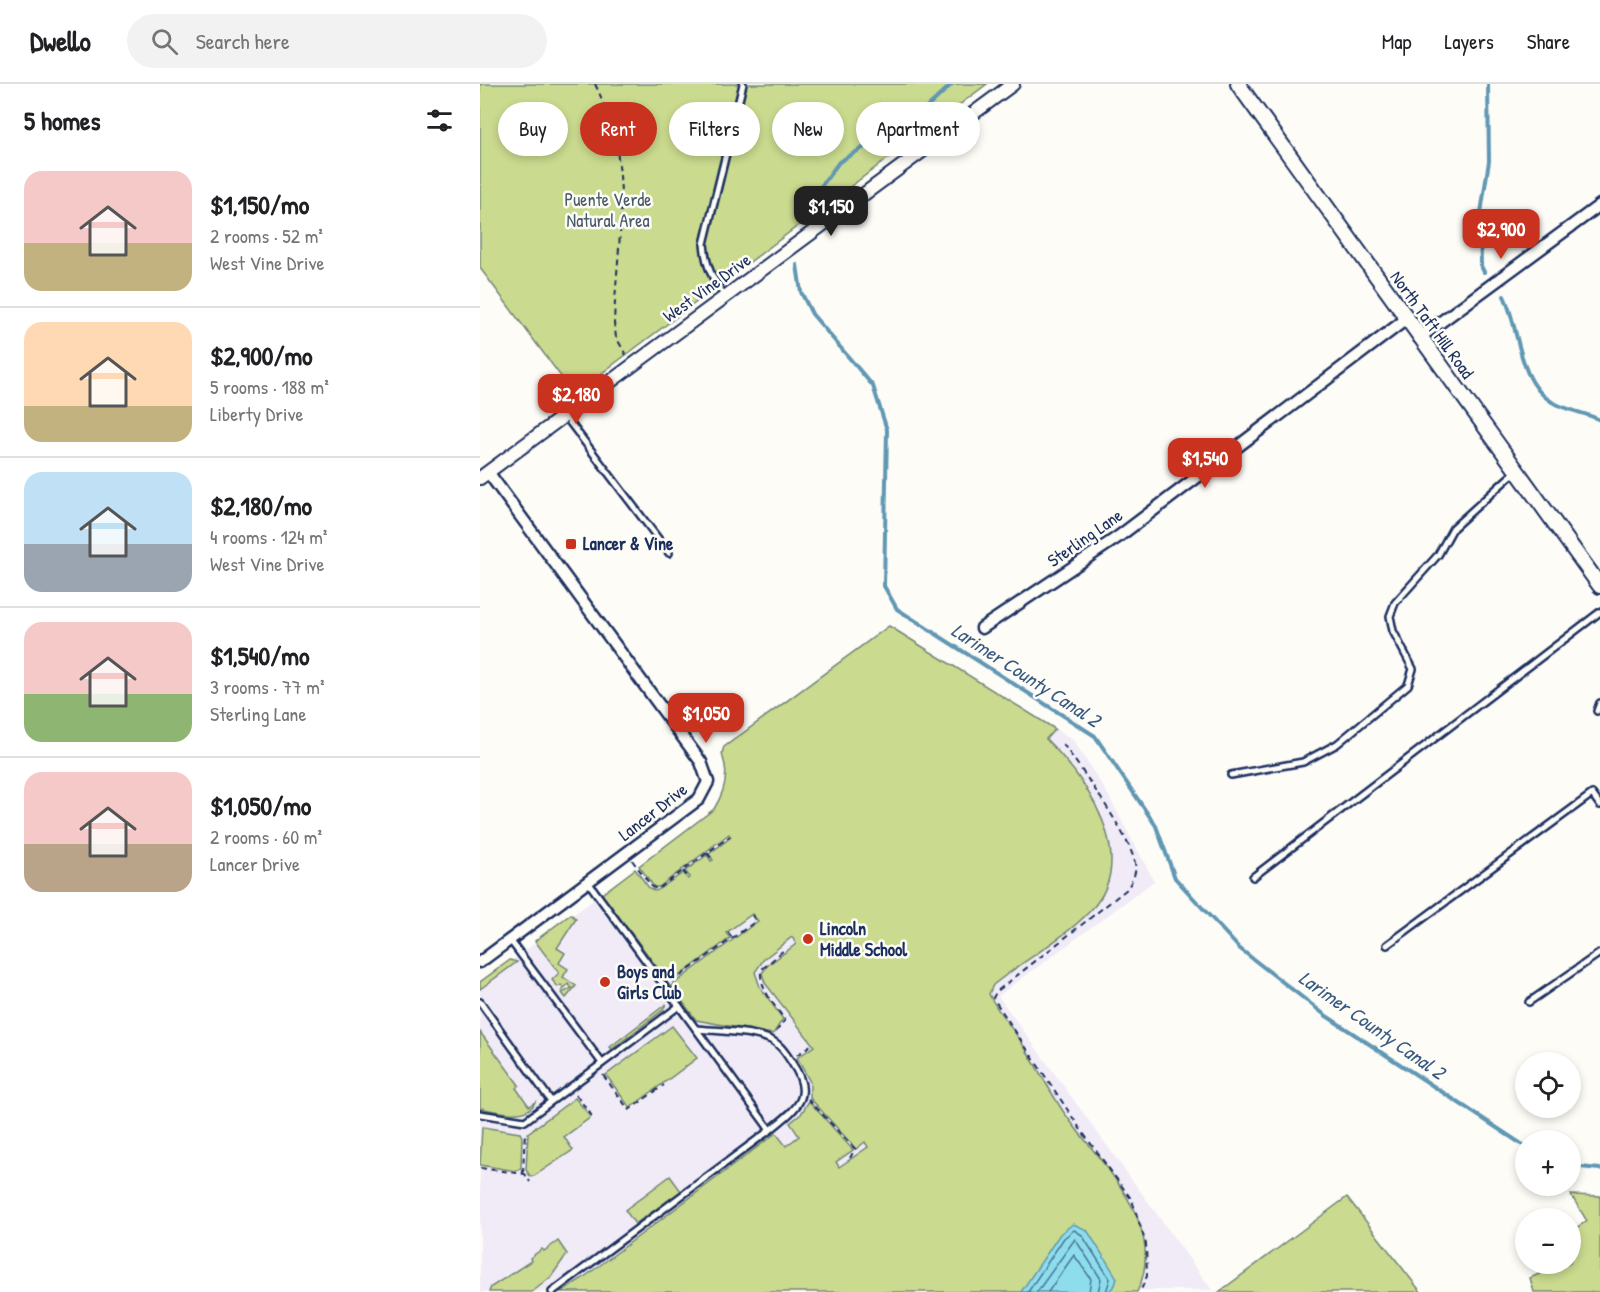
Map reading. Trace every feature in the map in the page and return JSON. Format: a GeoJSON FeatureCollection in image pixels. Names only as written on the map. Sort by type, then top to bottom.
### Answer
{"type":"FeatureCollection","features":[{"type":"Feature","properties":{"kind":"main road","name":"North Taft Hill Road"},"geometry":{"type":"LineString","coordinates":[[1238,84],[1405,320],[1600,586]]}},
{"type":"Feature","properties":{"kind":"street","name":"West Vine Drive"},"geometry":{"type":"LineString","coordinates":[[484,475],[1012,84]]}},
{"type":"Feature","properties":{"kind":"street"},"geometry":{"type":"LineString","coordinates":[[1419,338],[1600,205]]}},
{"type":"Feature","properties":{"kind":"street","name":"Sterling Lane"},"geometry":{"type":"LineString","coordinates":[[982,628],[1118,537],[1405,320]]}},
{"type":"Feature","properties":{"kind":"street","name":"Lancer Drive"},"geometry":{"type":"LineString","coordinates":[[480,962],[699,799],[705,790],[707,774],[694,752],[484,475]]}},
{"type":"Feature","properties":{"kind":"lane"},"geometry":{"type":"LineString","coordinates":[[725,296],[712,280],[705,262],[704,244],[743,84]]}},
{"type":"Feature","properties":{"kind":"lane"},"geometry":{"type":"LineString","coordinates":[[564,415],[669,553]]}},
{"type":"Feature","properties":{"kind":"lane"},"geometry":{"type":"LineString","coordinates":[[1231,775],[1303,762],[1337,744],[1408,685],[1413,669],[1393,631],[1390,616],[1395,603],[1438,555],[1453,528],[1516,471]]}},
{"type":"Feature","properties":{"kind":"lane"},"geometry":{"type":"LineString","coordinates":[[1253,877],[1600,612]]}},
{"type":"Feature","properties":{"kind":"lane"},"geometry":{"type":"LineString","coordinates":[[1597,711],[1600,703]]}},
{"type":"Feature","properties":{"kind":"lane"},"geometry":{"type":"LineString","coordinates":[[1387,945],[1592,794],[1600,805]]}},
{"type":"Feature","properties":{"kind":"lane"},"geometry":{"type":"LineString","coordinates":[[588,882],[770,1130]]}},
{"type":"Feature","properties":{"kind":"lane"},"geometry":{"type":"LineString","coordinates":[[510,940],[602,1063]]}},
{"type":"Feature","properties":{"kind":"lane"},"geometry":{"type":"LineString","coordinates":[[1529,1002],[1600,953]]}},
{"type":"Feature","properties":{"kind":"lane"},"geometry":{"type":"LineString","coordinates":[[480,1002],[551,1101]]}},
{"type":"Feature","properties":{"kind":"lane"},"geometry":{"type":"LineString","coordinates":[[480,1114],[525,1121],[679,1006]]}},
{"type":"Feature","properties":{"kind":"lane"},"geometry":{"type":"LineString","coordinates":[[552,1292],[770,1130],[795,1110],[804,1094],[802,1078],[782,1047],[766,1038],[696,1029]]}},
{"type":"Feature","properties":{"kind":"path"},"geometry":{"type":"LineString","coordinates":[[595,84],[611,117],[622,168],[622,214],[614,323],[616,337],[632,365]]}},
{"type":"Feature","properties":{"kind":"path"},"geometry":{"type":"LineString","coordinates":[[1063,744],[1125,840],[1135,864],[1134,878],[1127,889],[996,992],[993,998],[1083,1133],[1132,1200],[1146,1244],[1147,1276],[1140,1292]]}},
{"type":"Feature","properties":{"kind":"path"},"geometry":{"type":"LineString","coordinates":[[627,853],[654,889],[683,871],[730,836]]}},
{"type":"Feature","properties":{"kind":"path"},"geometry":{"type":"LineString","coordinates":[[707,853],[712,860]]}},
{"type":"Feature","properties":{"kind":"path"},"geometry":{"type":"LineString","coordinates":[[683,871],[689,878]]}},
{"type":"Feature","properties":{"kind":"path"},"geometry":{"type":"LineString","coordinates":[[665,987],[756,921],[752,914]]}},
{"type":"Feature","properties":{"kind":"path"},"geometry":{"type":"LineString","coordinates":[[728,932],[732,938]]}},
{"type":"Feature","properties":{"kind":"path"},"geometry":{"type":"LineString","coordinates":[[784,951],[760,970],[760,977],[767,993],[785,1020]]}},
{"type":"Feature","properties":{"kind":"path"},"geometry":{"type":"LineString","coordinates":[[772,1041],[789,1016]]}},
{"type":"Feature","properties":{"kind":"path"},"geometry":{"type":"LineString","coordinates":[[790,1059],[812,1044]]}},
{"type":"Feature","properties":{"kind":"path"},"geometry":{"type":"LineString","coordinates":[[603,1075],[630,1110],[664,1085]]}},
{"type":"Feature","properties":{"kind":"path"},"geometry":{"type":"LineString","coordinates":[[804,1094],[855,1149],[850,1158]]}},
{"type":"Feature","properties":{"kind":"path"},"geometry":{"type":"LineString","coordinates":[[576,1095],[592,1116]]}},
{"type":"Feature","properties":{"kind":"path"},"geometry":{"type":"LineString","coordinates":[[523,1174],[525,1131]]}},
{"type":"Feature","properties":{"kind":"path"},"geometry":{"type":"LineString","coordinates":[[480,1168],[523,1174],[530,1182]]}},
{"type":"Feature","properties":{"kind":"shaded area","name":"Lincoln Middle School"},"geometry":{"type":"Polygon","coordinates":[[[889,626],[1073,740],[1107,793],[1154,881],[998,996],[1212,1290],[480,1292],[480,984],[708,815],[720,799],[724,788],[725,766],[721,753],[724,747],[889,626]]]}},
{"type":"Feature","properties":{"kind":"green space","name":"Puente Verde Natural Area"},"geometry":{"type":"Polygon","coordinates":[[[480,84],[987,84],[963,102],[856,102],[856,156],[891,156],[574,394],[480,268],[480,84]]]}},
{"type":"Feature","properties":{"kind":"green space","name":"Lincoln Middle School"},"geometry":{"type":"Polygon","coordinates":[[[889,626],[1055,729],[1046,739],[1077,775],[1102,820],[1109,843],[1111,867],[1105,889],[1091,910],[1080,920],[1057,940],[993,985],[989,994],[1026,1049],[1063,1111],[1126,1195],[1137,1218],[1144,1242],[1145,1267],[1137,1292],[561,1292],[583,1278],[776,1133],[786,1146],[799,1136],[790,1123],[801,1114],[809,1101],[853,1150],[836,1162],[839,1167],[868,1147],[865,1142],[856,1149],[810,1098],[810,1082],[797,1058],[814,1046],[765,983],[762,973],[768,965],[796,944],[792,937],[764,959],[755,972],[760,987],[783,1019],[773,1034],[696,1020],[671,986],[758,921],[752,914],[726,933],[730,938],[674,980],[670,975],[665,978],[602,894],[635,869],[649,888],[656,891],[683,873],[688,879],[690,877],[685,871],[707,855],[711,861],[713,860],[709,854],[731,837],[729,834],[659,887],[654,887],[639,866],[714,809],[725,783],[726,772],[722,754],[724,747],[889,626]]]}},
{"type":"Feature","properties":{"kind":"green space"},"geometry":{"type":"Polygon","coordinates":[[[571,914],[576,919],[557,948],[565,953],[559,963],[568,969],[563,977],[576,986],[566,998],[562,993],[572,988],[568,984],[561,992],[563,988],[561,985],[558,987],[552,980],[559,973],[535,941],[571,914]]]}},
{"type":"Feature","properties":{"kind":"green space"},"geometry":{"type":"Polygon","coordinates":[[[510,960],[517,962],[480,989],[480,982],[510,960]]]}},
{"type":"Feature","properties":{"kind":"green space"},"geometry":{"type":"Polygon","coordinates":[[[666,1004],[663,1010],[612,1049],[610,1047],[666,1004]]]}},
{"type":"Feature","properties":{"kind":"green space"},"geometry":{"type":"Polygon","coordinates":[[[672,1026],[697,1058],[630,1108],[606,1075],[672,1026]]]}},
{"type":"Feature","properties":{"kind":"green space"},"geometry":{"type":"Polygon","coordinates":[[[480,1032],[519,1085],[516,1088],[529,1106],[535,1102],[531,1108],[518,1113],[510,1113],[480,1108],[480,1032]]]}},
{"type":"Feature","properties":{"kind":"green space"},"geometry":{"type":"Polygon","coordinates":[[[575,1098],[591,1117],[564,1137],[573,1150],[534,1176],[530,1176],[526,1170],[528,1133],[575,1098]]]}},
{"type":"Feature","properties":{"kind":"green space"},"geometry":{"type":"Polygon","coordinates":[[[482,1127],[520,1133],[522,1137],[521,1168],[516,1171],[480,1165],[482,1127]]]}},
{"type":"Feature","properties":{"kind":"green space"},"geometry":{"type":"Polygon","coordinates":[[[670,1176],[681,1191],[635,1224],[625,1210],[670,1176]]]}},
{"type":"Feature","properties":{"kind":"green space"},"geometry":{"type":"Polygon","coordinates":[[[1572,1196],[1600,1196],[1600,1292],[1534,1292],[1530,1278],[1539,1274],[1581,1274],[1581,1225],[1587,1221],[1572,1196]]]}},
{"type":"Feature","properties":{"kind":"green space"},"geometry":{"type":"Polygon","coordinates":[[[1347,1197],[1421,1292],[1219,1292],[1347,1197]]]}},
{"type":"Feature","properties":{"kind":"green space"},"geometry":{"type":"Polygon","coordinates":[[[558,1241],[567,1254],[551,1277],[532,1292],[489,1292],[491,1287],[531,1261],[530,1258],[542,1249],[544,1251],[558,1241]]]}},
{"type":"Feature","properties":{"kind":"water"},"geometry":{"type":"Polygon","coordinates":[[[1073,1224],[1087,1230],[1117,1278],[1115,1285],[1108,1292],[1021,1292],[1060,1234],[1073,1224]]]}},
{"type":"Feature","properties":{"kind":"waterway","name":"Larimer County Canal 2"},"geometry":{"type":"LineString","coordinates":[[804,219],[817,192],[839,162],[920,114],[952,84]]}},
{"type":"Feature","properties":{"kind":"waterway"},"geometry":{"type":"LineString","coordinates":[[1484,272],[1481,266],[1480,219],[1489,161],[1488,84]]}},
{"type":"Feature","properties":{"kind":"waterway","name":"Larimer County Canal 2"},"geometry":{"type":"LineString","coordinates":[[797,265],[801,292],[812,314],[873,386],[887,430],[884,586],[897,609],[1095,736],[1156,826],[1175,878],[1239,948],[1325,1015],[1515,1140]]}},
{"type":"Feature","properties":{"kind":"waterway"},"geometry":{"type":"LineString","coordinates":[[1504,296],[1526,368],[1541,393],[1558,405],[1600,420]]}},
{"type":"Feature","properties":{"kind":"waterway","name":"Larimer County Canal 2"},"geometry":{"type":"LineString","coordinates":[[1581,1167],[1600,1169]]}},
{"type":"Feature","properties":{"kind":"place","name":"Lancer & Vine"},"geometry":{"type":"Point","coordinates":[571,544]}},
{"type":"Feature","properties":{"kind":"place","name":"Lincoln Middle School"},"geometry":{"type":"Point","coordinates":[808,939]}},
{"type":"Feature","properties":{"kind":"place","name":"Boys and Girls Club"},"geometry":{"type":"Point","coordinates":[605,982]}}]}
